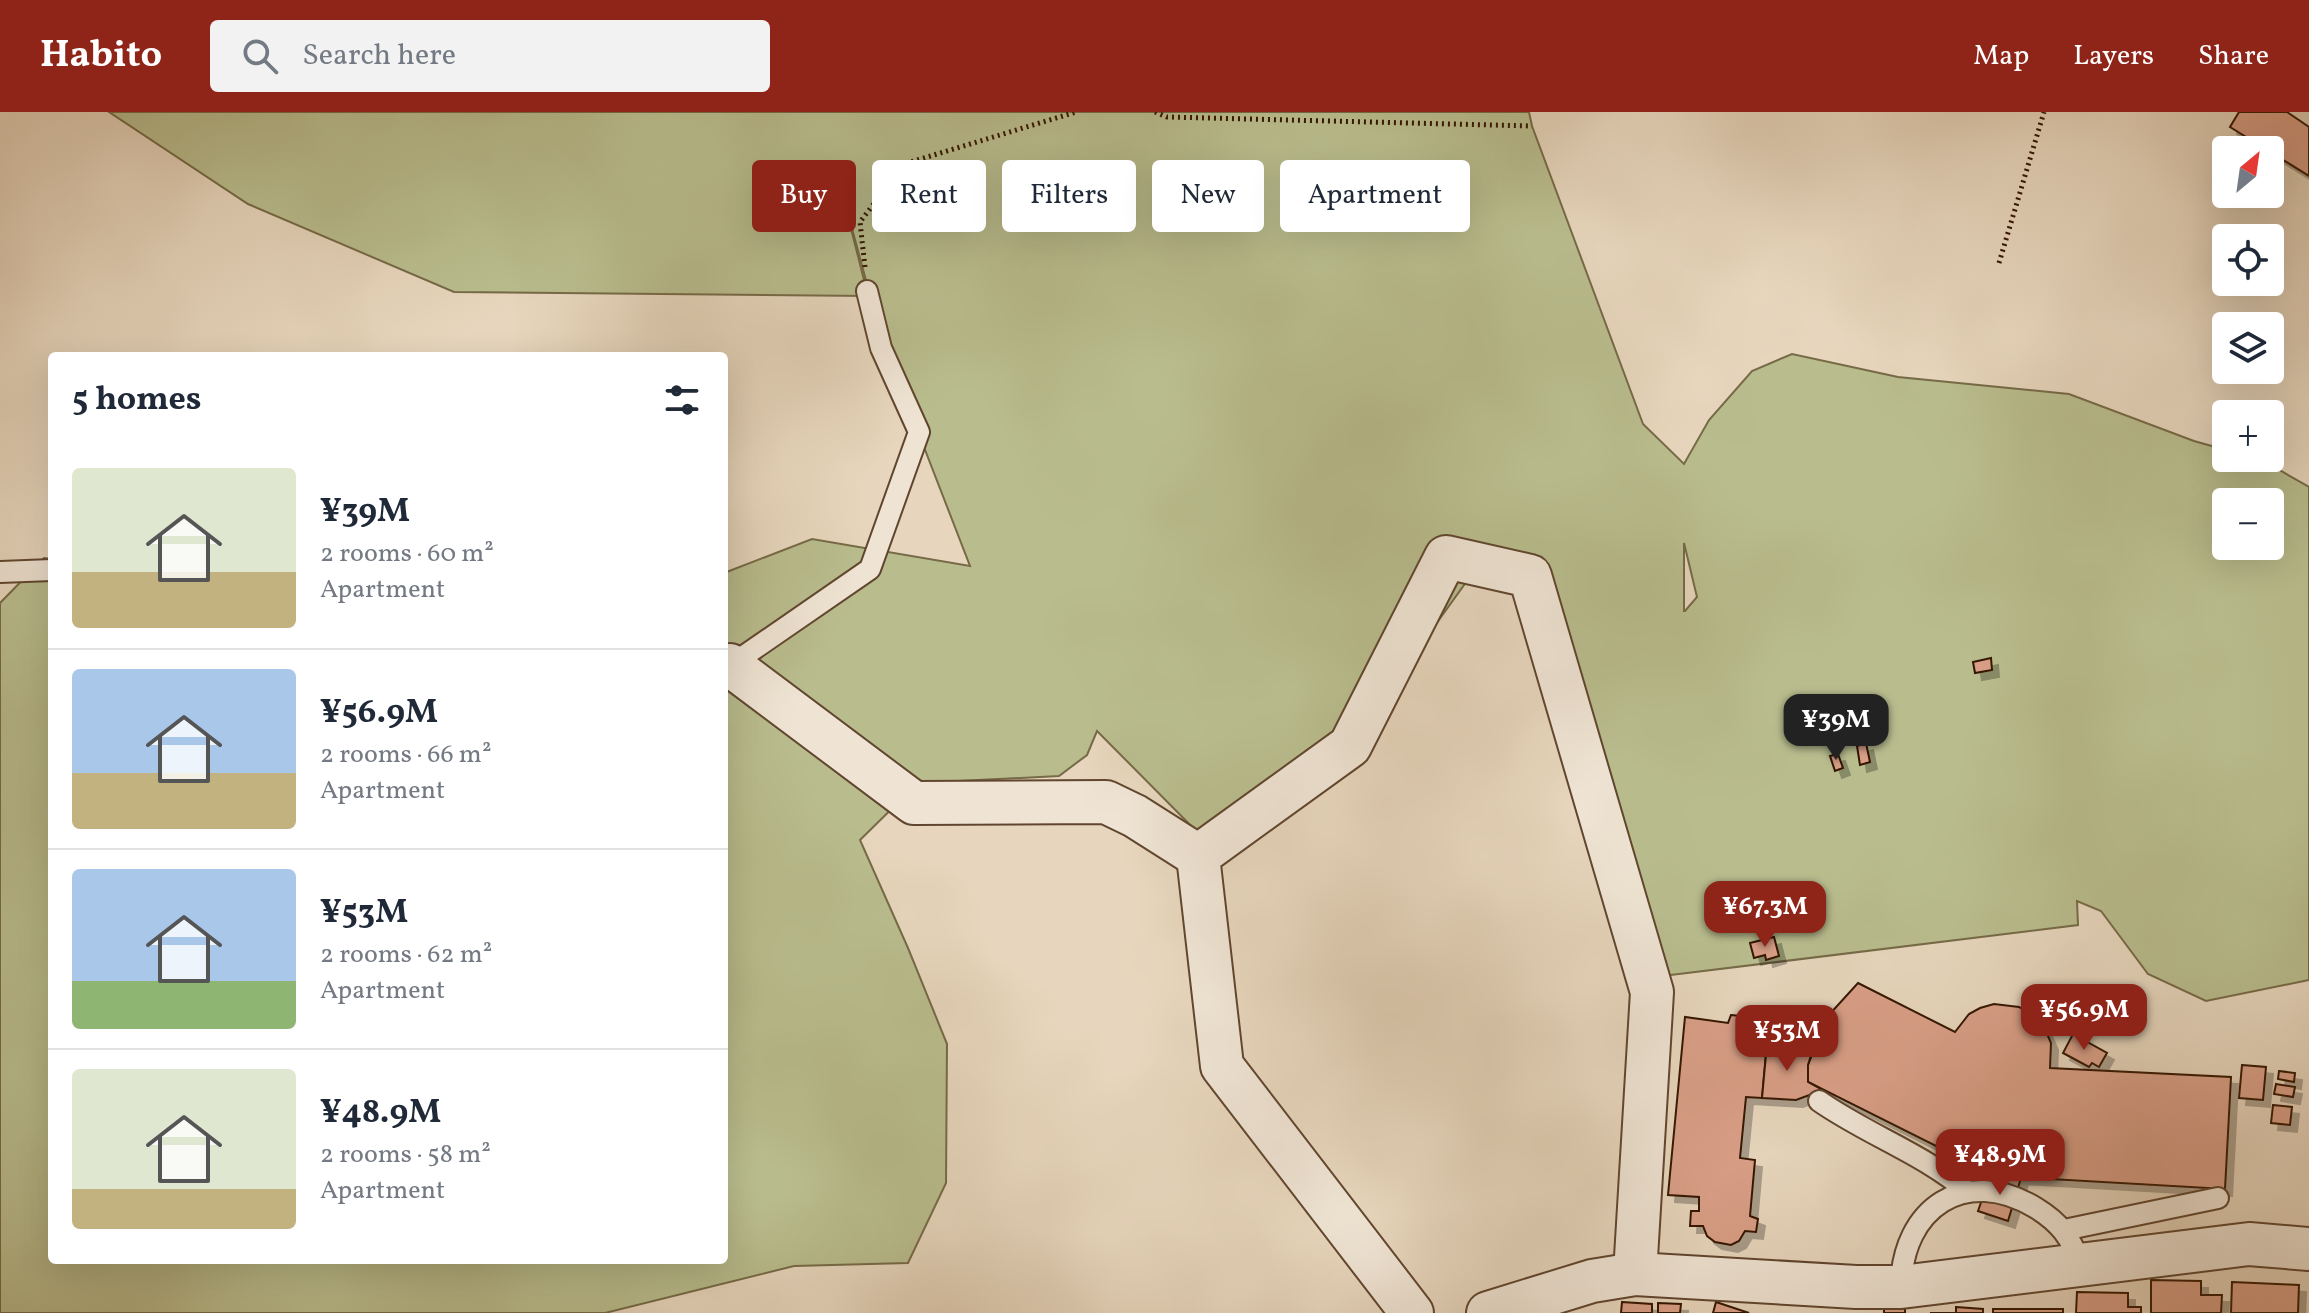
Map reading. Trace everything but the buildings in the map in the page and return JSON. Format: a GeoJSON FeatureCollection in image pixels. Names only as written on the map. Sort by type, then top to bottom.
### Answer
{"type":"FeatureCollection","features":[{"type":"Feature","properties":{"kind":"street"},"geometry":{"type":"LineString","coordinates":[[1198,856],[1350,746],[1446,557],[1530,576],[1652,992],[1635,1274]]}},
{"type":"Feature","properties":{"kind":"street"},"geometry":{"type":"LineString","coordinates":[[728,668],[914,803],[1106,802],[1135,816],[1198,856]]}},
{"type":"Feature","properties":{"kind":"street"},"geometry":{"type":"LineString","coordinates":[[1198,856],[1222,1066],[1412,1313]]}},
{"type":"Feature","properties":{"kind":"street"},"geometry":{"type":"LineString","coordinates":[[1488,1313],[1592,1281],[1635,1274],[1901,1287],[2072,1247],[2249,1244],[2309,1249]]}},
{"type":"Feature","properties":{"kind":"lane"},"geometry":{"type":"LineString","coordinates":[[728,666],[870,569],[919,432],[881,348],[867,294]]}},
{"type":"Feature","properties":{"kind":"lane"},"geometry":{"type":"LineString","coordinates":[[0,572],[48,570]]}},
{"type":"Feature","properties":{"kind":"lane"},"geometry":{"type":"LineString","coordinates":[[1819,1101],[1846,1120],[1950,1177],[1968,1192]]}},
{"type":"Feature","properties":{"kind":"lane"},"geometry":{"type":"LineString","coordinates":[[1901,1287],[1901,1263],[1920,1221],[1937,1205],[1968,1192],[1979,1189],[2023,1200],[2052,1217],[2072,1247],[2218,1198]]}},
{"type":"Feature","properties":{"kind":"path"},"geometry":{"type":"LineString","coordinates":[[867,294],[860,222],[904,164],[1076,112]]}},
{"type":"Feature","properties":{"kind":"path"},"geometry":{"type":"LineString","coordinates":[[1155,112],[1167,117],[1532,126]]}},
{"type":"Feature","properties":{"kind":"path"},"geometry":{"type":"LineString","coordinates":[[1999,263],[2044,112]]}},
{"type":"Feature","properties":{"kind":"green space"},"geometry":{"type":"Polygon","coordinates":[[[109,112],[1529,112],[1643,424],[1684,464],[1709,420],[1752,371],[1792,354],[1898,377],[2069,394],[2212,446],[2212,472],[2283,472],[2309,487],[2309,980],[2206,1001],[2148,974],[2101,911],[2077,901],[2078,925],[1663,976],[1524,559],[1480,563],[1402,671],[1224,859],[1097,731],[1087,755],[1059,776],[918,783],[860,840],[947,1044],[946,1183],[908,1263],[794,1266],[605,1313],[0,1313],[0,603],[44,558],[48,558],[48,1264],[728,1264],[728,571],[812,539],[970,566],[881,336],[853,232],[856,232],[856,160],[752,160],[752,232],[852,232],[868,296],[454,292],[248,204],[109,112]],[[1684,543],[1684,611],[1697,597],[1684,543]]]}}]}
